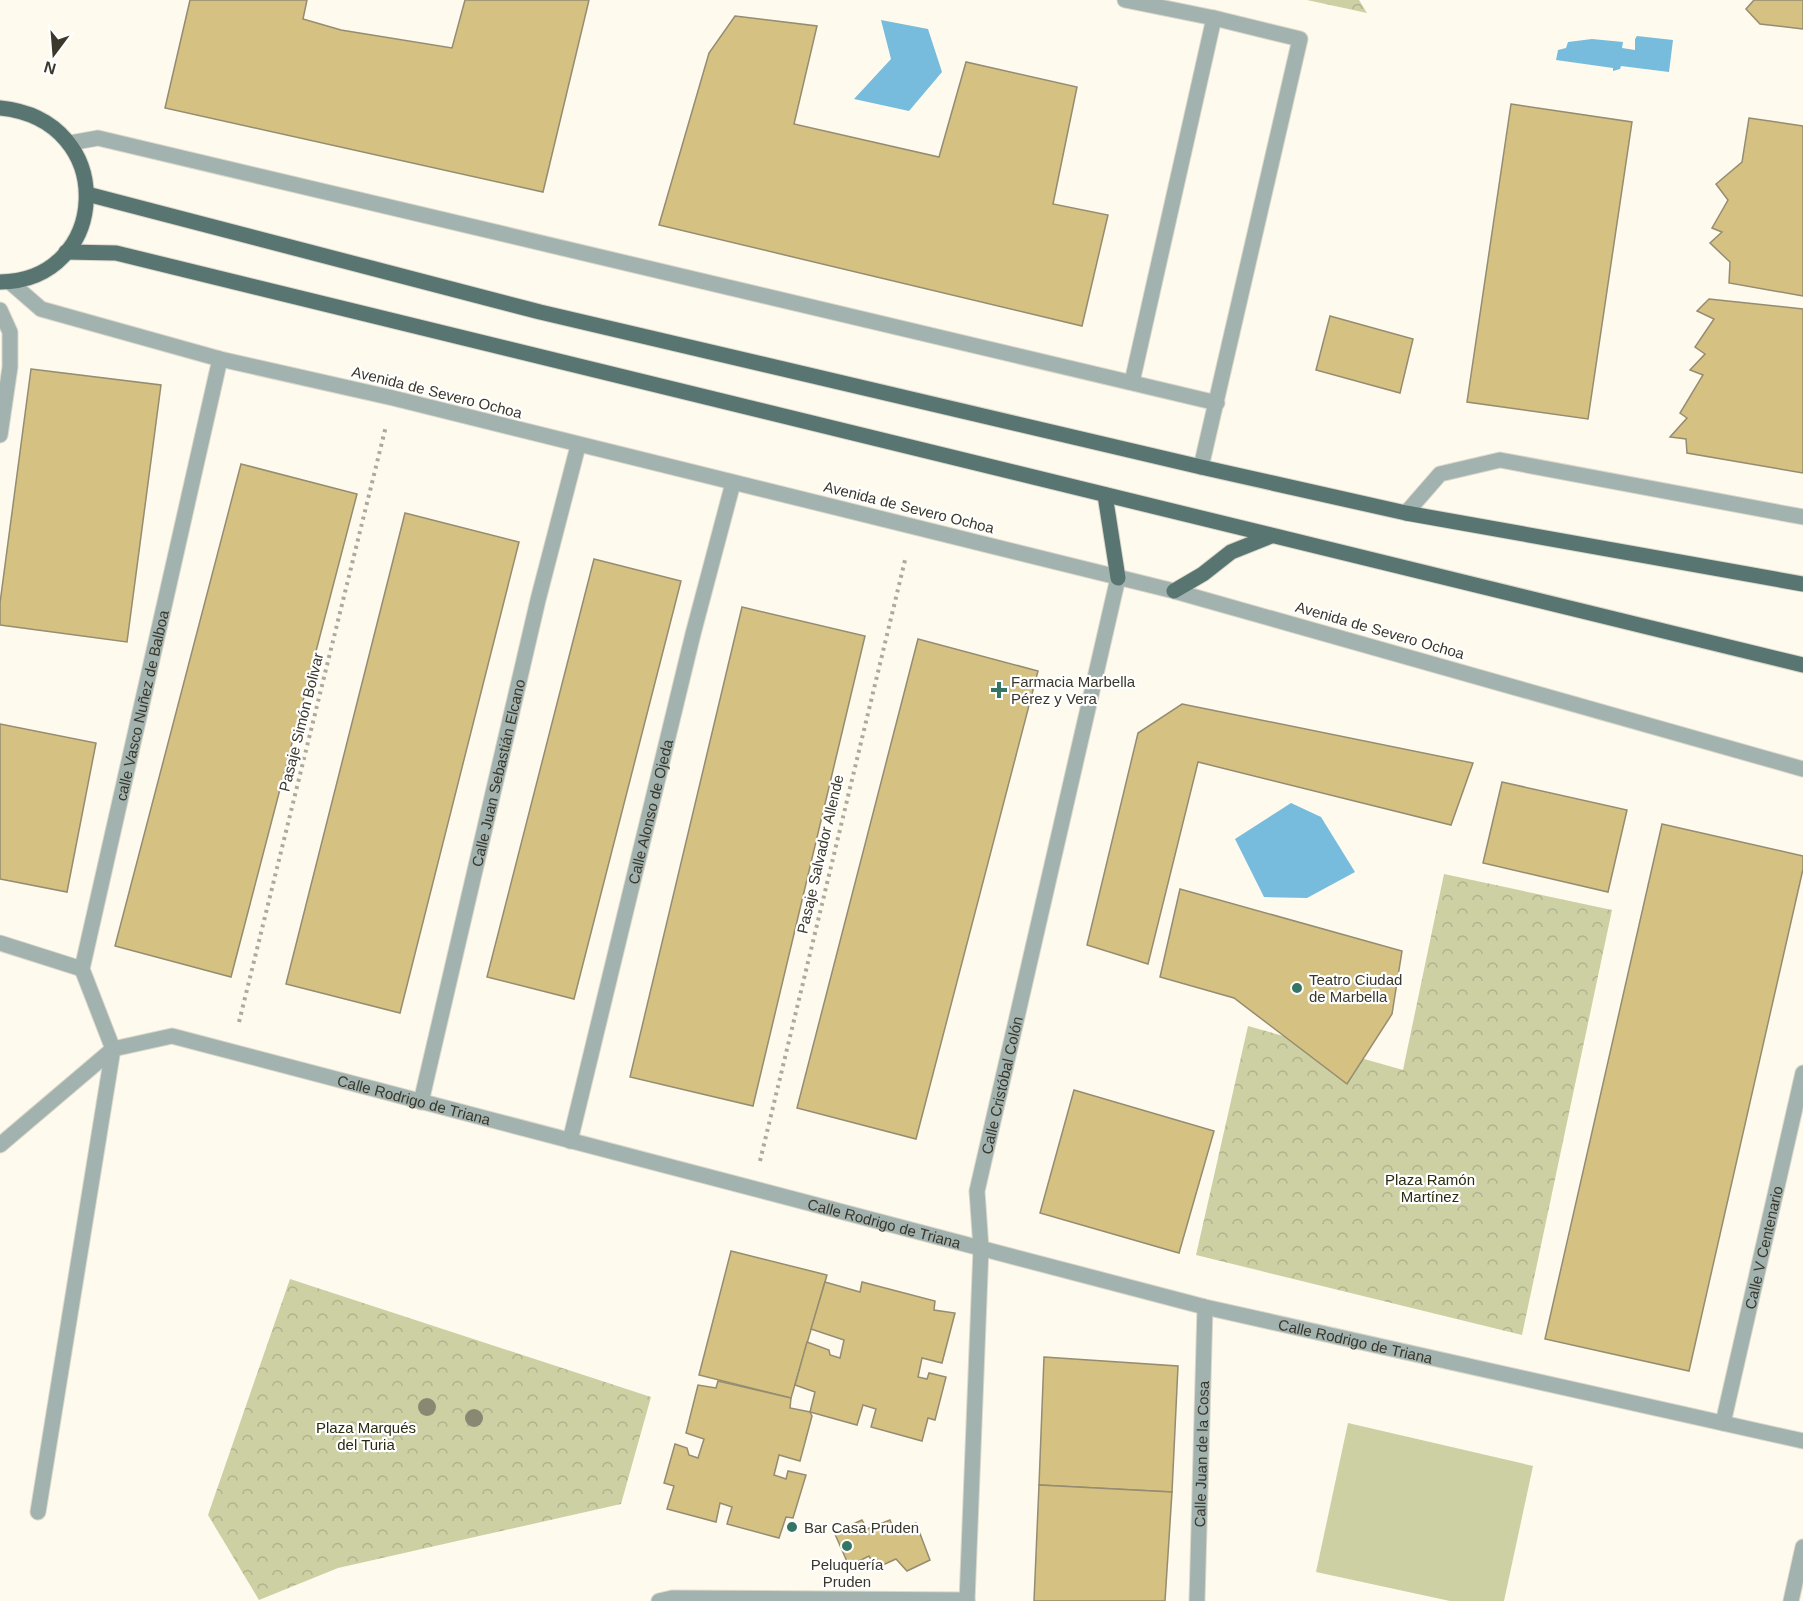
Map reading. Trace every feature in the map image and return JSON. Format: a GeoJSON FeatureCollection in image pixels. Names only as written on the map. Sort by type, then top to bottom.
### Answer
{"type":"FeatureCollection","features":[{"type":"Feature","properties":{"kind":"main road"},"geometry":{"type":"LineString","coordinates":[[0,108],[20,110],[39,117],[56,128],[70,143],[79,159],[87,194],[85,215],[78,235],[66,252],[50,266],[31,277],[5,282]]}},
{"type":"Feature","properties":{"kind":"main road"},"geometry":{"type":"LineString","coordinates":[[87,194],[540,312],[1202,467],[1406,513],[1803,585]]}},
{"type":"Feature","properties":{"kind":"main road"},"geometry":{"type":"LineString","coordinates":[[66,252],[116,253],[1783,662],[1803,665]]}},
{"type":"Feature","properties":{"kind":"main road"},"geometry":{"type":"LineString","coordinates":[[1105,495],[1118,578]]}},
{"type":"Feature","properties":{"kind":"main road"},"geometry":{"type":"LineString","coordinates":[[1174,591],[1203,574],[1231,552],[1271,536]]}},
{"type":"Feature","properties":{"kind":"street"},"geometry":{"type":"LineString","coordinates":[[1125,0],[1300,39],[1202,467]]}},
{"type":"Feature","properties":{"kind":"street"},"geometry":{"type":"LineString","coordinates":[[1132,382],[1214,18]]}},
{"type":"Feature","properties":{"kind":"street"},"geometry":{"type":"LineString","coordinates":[[70,143],[98,138],[1217,403]]}},
{"type":"Feature","properties":{"kind":"street","name":"Avenida de Severo Ochoa"},"geometry":{"type":"LineString","coordinates":[[5,282],[41,309],[220,359],[393,398],[578,446],[1174,591],[1803,769]]}},
{"type":"Feature","properties":{"kind":"street"},"geometry":{"type":"LineString","coordinates":[[0,310],[10,332],[10,367],[0,435]]}},
{"type":"Feature","properties":{"kind":"street","name":"calle Vasco Nuñez de Balboa"},"geometry":{"type":"LineString","coordinates":[[82,969],[220,359]]}},
{"type":"Feature","properties":{"kind":"street","name":"Calle Juan Sebastián Elcano"},"geometry":{"type":"LineString","coordinates":[[421,1102],[538,600],[578,446]]}},
{"type":"Feature","properties":{"kind":"street"},"geometry":{"type":"LineString","coordinates":[[1406,513],[1440,474],[1500,460],[1803,517]]}},
{"type":"Feature","properties":{"kind":"street","name":"Calle Alonso de Ojeda"},"geometry":{"type":"LineString","coordinates":[[570,1141],[693,634],[733,483]]}},
{"type":"Feature","properties":{"kind":"street","name":"Calle Cristóbal Colón"},"geometry":{"type":"LineString","coordinates":[[967,1600],[981,1248],[976,1191],[1118,578]]}},
{"type":"Feature","properties":{"kind":"street"},"geometry":{"type":"LineString","coordinates":[[1783,662],[1803,672]]}},
{"type":"Feature","properties":{"kind":"street"},"geometry":{"type":"LineString","coordinates":[[0,943],[82,969],[113,1049],[38,1512]]}},
{"type":"Feature","properties":{"kind":"street","name":"Calle Rodrigo de Triana"},"geometry":{"type":"LineString","coordinates":[[0,1145],[113,1049],[172,1036],[1205,1307],[1803,1441]]}},
{"type":"Feature","properties":{"kind":"street","name":"Calle V Centenario"},"geometry":{"type":"LineString","coordinates":[[1723,1423],[1803,1073]]}},
{"type":"Feature","properties":{"kind":"street","name":"Calle Juan de la Cosa"},"geometry":{"type":"LineString","coordinates":[[1197,1601],[1205,1307]]}},
{"type":"Feature","properties":{"kind":"street"},"geometry":{"type":"LineString","coordinates":[[1791,1601],[1803,1547]]}},
{"type":"Feature","properties":{"kind":"street"},"geometry":{"type":"LineString","coordinates":[[659,1601],[672,1598],[967,1600]]}},
{"type":"Feature","properties":{"kind":"path","name":"Pasaje Simón Bolivar"},"geometry":{"type":"LineString","coordinates":[[231,1052],[393,398]]}},
{"type":"Feature","properties":{"kind":"path","name":"Pasaje Salvador Allende"},"geometry":{"type":"LineString","coordinates":[[753,1188],[867,711],[914,526]]}},
{"type":"Feature","properties":{"kind":"green space"},"geometry":{"type":"Polygon","coordinates":[[[1307,0],[1359,0],[1367,13],[1307,0]]]}},
{"type":"Feature","properties":{"kind":"green space","name":"Plaza Ramón Martínez"},"geometry":{"type":"Polygon","coordinates":[[[1444,874],[1612,910],[1522,1335],[1196,1255],[1248,1026],[1403,1070],[1444,874]]]}},
{"type":"Feature","properties":{"kind":"green space","name":"Plaza Marqués del Turia"},"geometry":{"type":"Polygon","coordinates":[[[290,1279],[651,1397],[621,1504],[338,1568],[259,1600],[208,1515],[290,1279]]]}},
{"type":"Feature","properties":{"kind":"green space"},"geometry":{"type":"Polygon","coordinates":[[[1348,1423],[1533,1466],[1504,1601],[1450,1601],[1316,1572],[1348,1423]]]}},
{"type":"Feature","properties":{"kind":"water"},"geometry":{"type":"Polygon","coordinates":[[[881,20],[928,29],[942,72],[909,111],[854,99],[891,59],[881,20]]]}},
{"type":"Feature","properties":{"kind":"water"},"geometry":{"type":"Polygon","coordinates":[[[1637,36],[1673,40],[1669,72],[1621,66],[1620,69],[1613,71],[1613,68],[1556,60],[1558,50],[1566,48],[1568,42],[1592,39],[1623,42],[1622,48],[1635,50],[1637,36]]]}},
{"type":"Feature","properties":{"kind":"water"},"geometry":{"type":"Polygon","coordinates":[[[1291,803],[1321,817],[1355,872],[1307,898],[1264,897],[1235,839],[1291,803]]]}},
{"type":"Feature","properties":{"kind":"building"},"geometry":{"type":"Polygon","coordinates":[[[190,0],[307,0],[303,19],[341,30],[452,48],[465,0],[589,0],[543,192],[165,108],[190,0]]]}},
{"type":"Feature","properties":{"kind":"building"},"geometry":{"type":"Polygon","coordinates":[[[1754,0],[1803,0],[1803,29],[1760,24],[1746,9],[1754,0]]]}},
{"type":"Feature","properties":{"kind":"building"},"geometry":{"type":"Polygon","coordinates":[[[735,16],[817,26],[794,124],[939,157],[966,62],[1077,87],[1053,204],[1108,215],[1082,326],[659,225],[709,53],[735,16]]]}},
{"type":"Feature","properties":{"kind":"building"},"geometry":{"type":"Polygon","coordinates":[[[1511,104],[1632,122],[1588,419],[1467,402],[1511,104]]]}},
{"type":"Feature","properties":{"kind":"building"},"geometry":{"type":"Polygon","coordinates":[[[1749,118],[1803,126],[1803,296],[1729,283],[1730,262],[1710,243],[1722,232],[1712,228],[1728,200],[1716,184],[1742,162],[1749,118]]]}},
{"type":"Feature","properties":{"kind":"building"},"geometry":{"type":"Polygon","coordinates":[[[1709,299],[1803,309],[1803,473],[1687,453],[1686,439],[1670,437],[1687,418],[1680,413],[1703,375],[1690,370],[1705,354],[1695,347],[1714,319],[1697,311],[1709,299]]]}},
{"type":"Feature","properties":{"kind":"building"},"geometry":{"type":"Polygon","coordinates":[[[1330,316],[1413,339],[1400,393],[1316,370],[1330,316]]]}},
{"type":"Feature","properties":{"kind":"building"},"geometry":{"type":"Polygon","coordinates":[[[31,369],[161,385],[127,642],[0,625],[0,603],[31,369]]]}},
{"type":"Feature","properties":{"kind":"building"},"geometry":{"type":"Polygon","coordinates":[[[241,464],[357,494],[231,977],[115,946],[241,464]]]}},
{"type":"Feature","properties":{"kind":"building"},"geometry":{"type":"Polygon","coordinates":[[[405,513],[519,542],[400,1013],[286,984],[405,513]]]}},
{"type":"Feature","properties":{"kind":"building"},"geometry":{"type":"Polygon","coordinates":[[[594,559],[681,581],[574,999],[487,977],[594,559]]]}},
{"type":"Feature","properties":{"kind":"building"},"geometry":{"type":"Polygon","coordinates":[[[742,607],[865,636],[753,1106],[630,1077],[742,607]]]}},
{"type":"Feature","properties":{"kind":"building"},"geometry":{"type":"Polygon","coordinates":[[[918,639],[1038,671],[916,1139],[797,1108],[918,639]]]}},
{"type":"Feature","properties":{"kind":"building"},"geometry":{"type":"Polygon","coordinates":[[[1182,704],[1473,763],[1451,825],[1198,762],[1148,964],[1087,945],[1138,733],[1182,704]]]}},
{"type":"Feature","properties":{"kind":"building"},"geometry":{"type":"Polygon","coordinates":[[[0,724],[96,743],[67,892],[0,879],[0,724]]]}},
{"type":"Feature","properties":{"kind":"building"},"geometry":{"type":"Polygon","coordinates":[[[1502,782],[1627,810],[1608,892],[1483,863],[1502,782]]]}},
{"type":"Feature","properties":{"kind":"building"},"geometry":{"type":"Polygon","coordinates":[[[1662,824],[1803,856],[1803,869],[1689,1371],[1545,1339],[1662,824]]]}},
{"type":"Feature","properties":{"kind":"building","name":"Teatro Ciudad de Marbella"},"geometry":{"type":"Polygon","coordinates":[[[1180,889],[1402,951],[1392,1014],[1347,1084],[1234,998],[1160,977],[1180,889]]]}},
{"type":"Feature","properties":{"kind":"building"},"geometry":{"type":"Polygon","coordinates":[[[1074,1090],[1214,1131],[1179,1253],[1040,1213],[1074,1090]]]}},
{"type":"Feature","properties":{"kind":"building"},"geometry":{"type":"Polygon","coordinates":[[[731,1251],[827,1275],[791,1398],[699,1375],[731,1251]]]}},
{"type":"Feature","properties":{"kind":"building"},"geometry":{"type":"Polygon","coordinates":[[[825,1282],[860,1292],[862,1282],[935,1301],[934,1310],[955,1313],[942,1363],[922,1358],[918,1377],[927,1379],[929,1373],[946,1377],[935,1420],[928,1418],[922,1441],[871,1427],[876,1409],[863,1405],[857,1425],[810,1412],[815,1392],[795,1385],[807,1342],[829,1350],[830,1355],[840,1358],[844,1340],[811,1329],[825,1282]]]}},
{"type":"Feature","properties":{"kind":"building"},"geometry":{"type":"Polygon","coordinates":[[[1044,1357],[1178,1366],[1172,1492],[1039,1485],[1044,1357]]]}},
{"type":"Feature","properties":{"kind":"building"},"geometry":{"type":"Polygon","coordinates":[[[718,1381],[791,1398],[790,1408],[810,1412],[812,1416],[800,1461],[779,1455],[774,1475],[786,1479],[788,1471],[806,1475],[793,1518],[786,1517],[779,1538],[727,1524],[732,1507],[720,1503],[716,1522],[667,1509],[674,1486],[664,1483],[675,1444],[687,1448],[689,1455],[698,1458],[704,1439],[686,1433],[698,1385],[716,1388],[718,1381]]]}},
{"type":"Feature","properties":{"kind":"building"},"geometry":{"type":"Polygon","coordinates":[[[1039,1485],[1172,1492],[1165,1601],[1034,1601],[1039,1485]]]}},
{"type":"Feature","properties":{"kind":"building"},"geometry":{"type":"Polygon","coordinates":[[[862,1520],[867,1529],[890,1520],[895,1531],[916,1523],[930,1560],[907,1571],[896,1559],[876,1568],[869,1556],[849,1566],[834,1532],[862,1520]]]}},
{"type":"Feature","properties":{"kind":"place","name":"Farmacia Marbella Pérez y Vera"},"geometry":{"type":"Point","coordinates":[999,690]}},
{"type":"Feature","properties":{"kind":"place","name":"Teatro Ciudad de Marbella"},"geometry":{"type":"Point","coordinates":[1297,988]}},
{"type":"Feature","properties":{"kind":"place","name":"Bar Casa Pruden"},"geometry":{"type":"Point","coordinates":[792,1527]}},
{"type":"Feature","properties":{"kind":"place","name":"Peluquería Pruden"},"geometry":{"type":"Point","coordinates":[847,1546]}}]}
